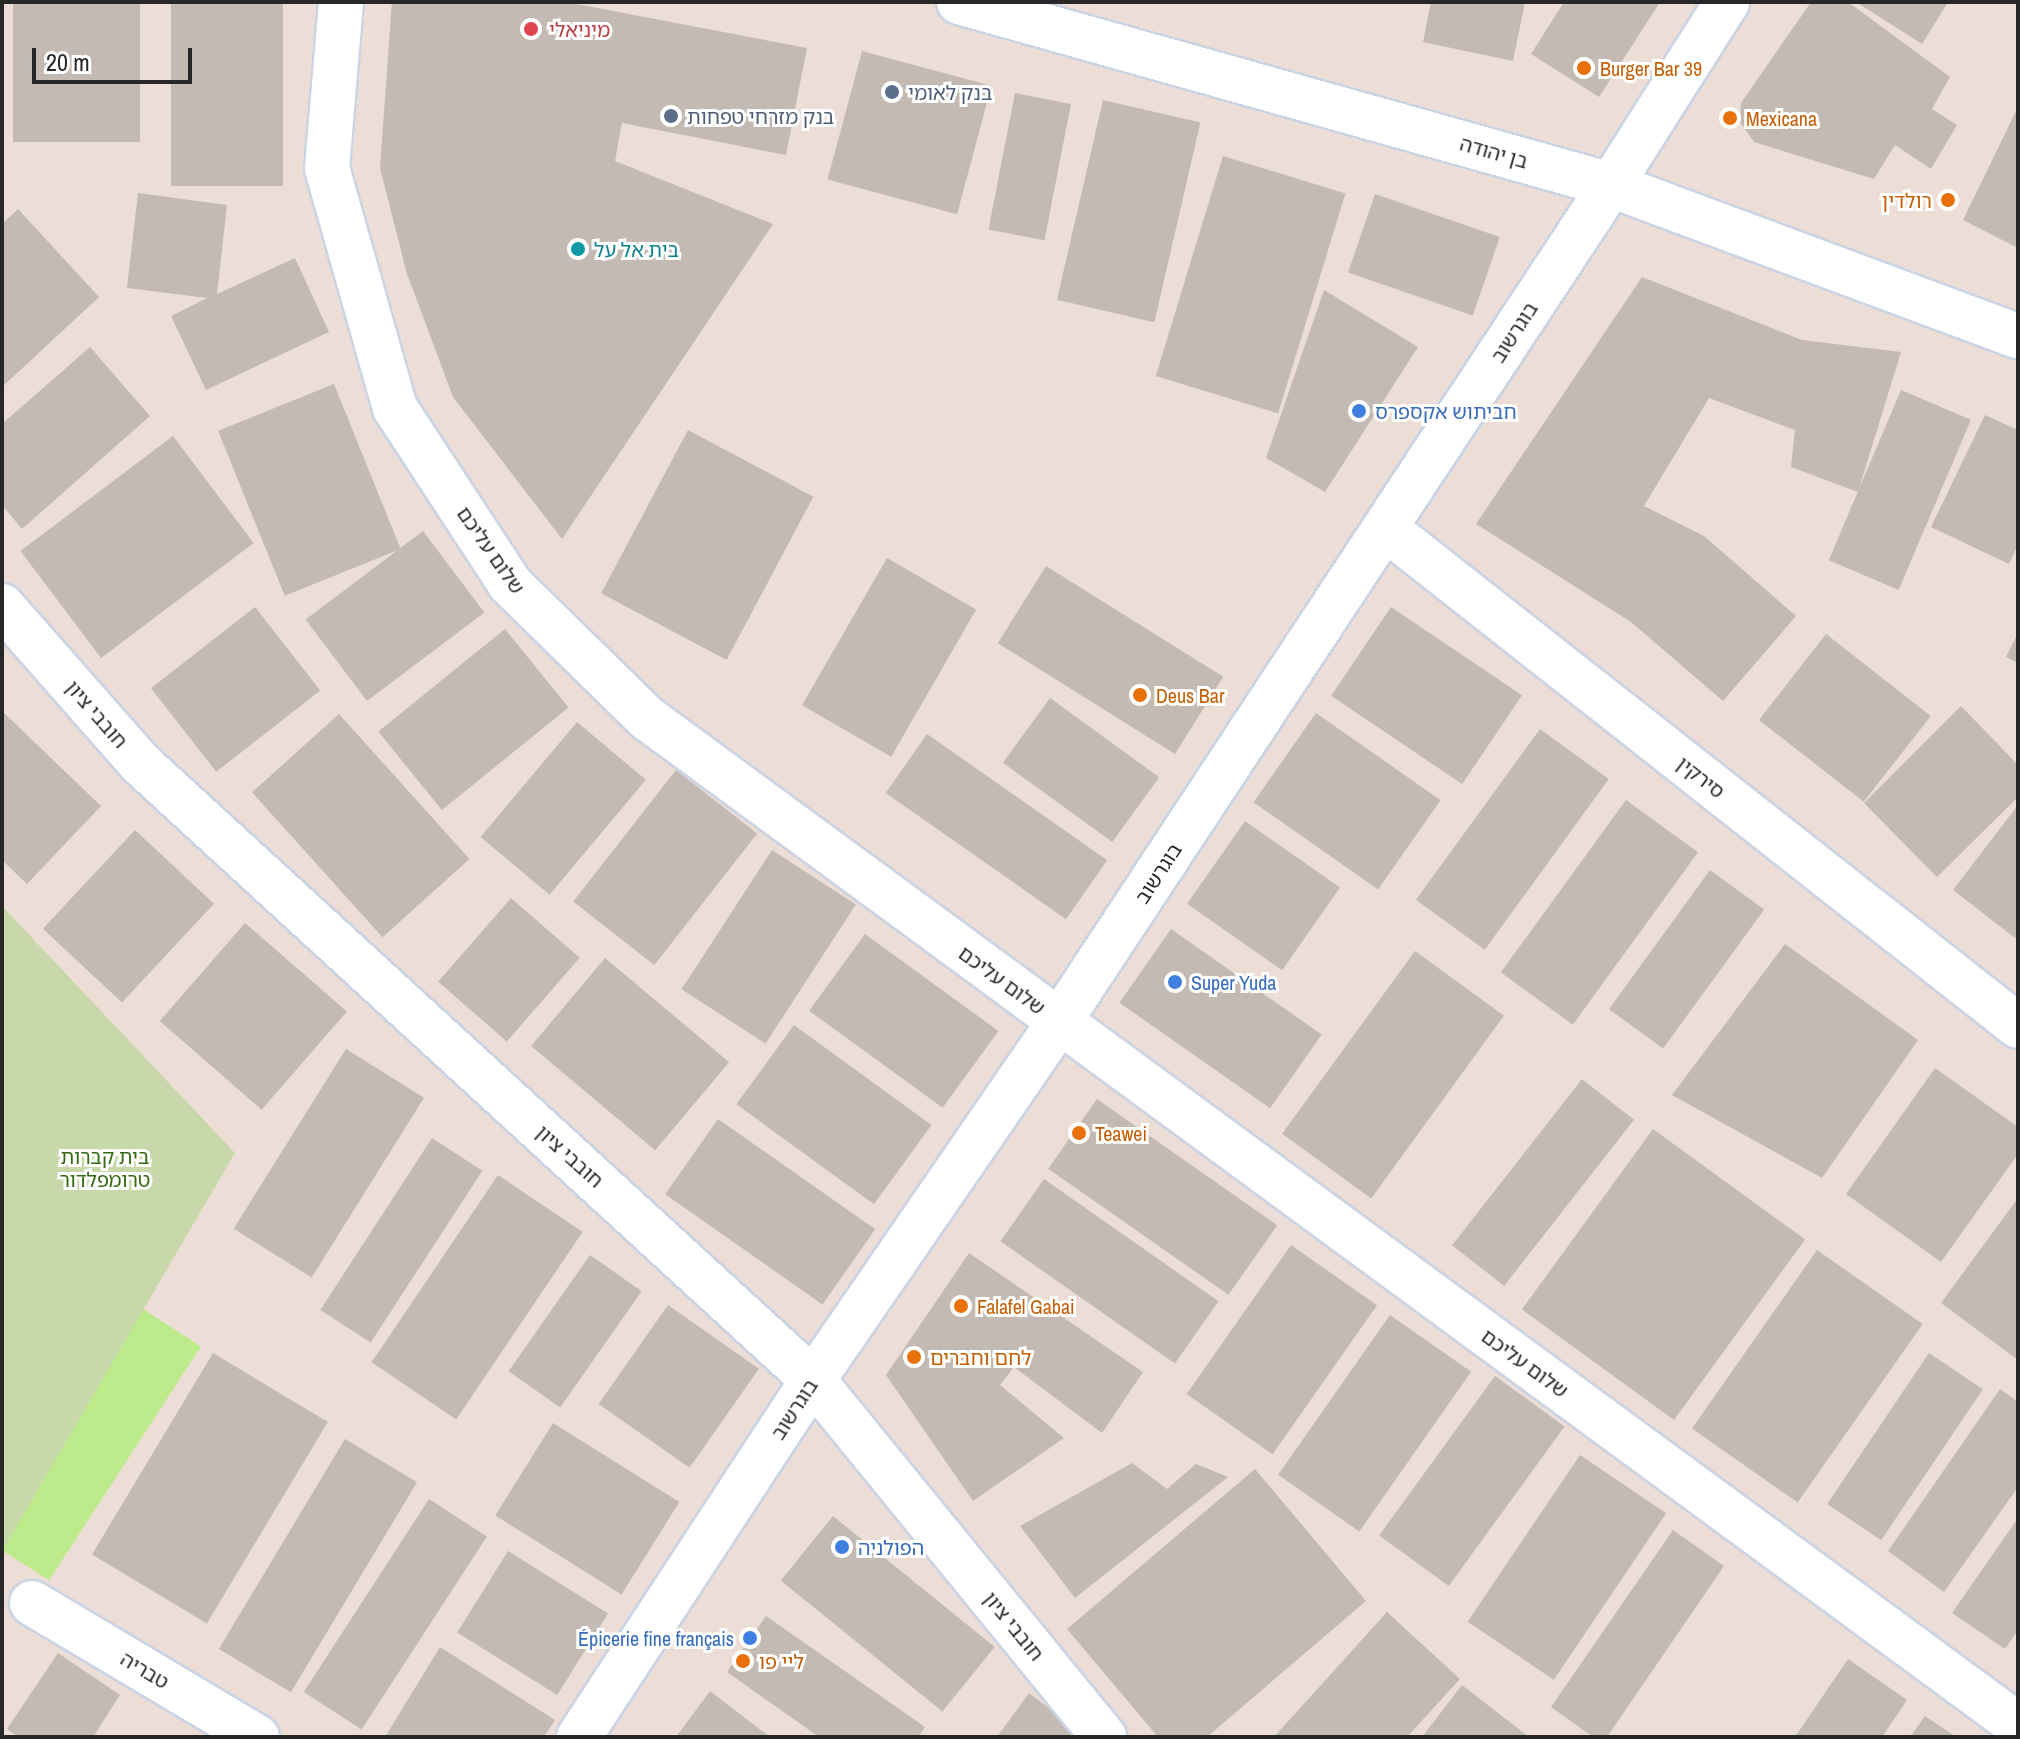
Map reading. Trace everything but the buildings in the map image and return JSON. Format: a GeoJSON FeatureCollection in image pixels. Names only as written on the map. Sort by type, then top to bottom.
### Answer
{"type":"FeatureCollection","features":[{"type":"Feature","properties":{"kind":"street","name":"שלום עליכם"},"geometry":{"type":"LineString","coordinates":[[341,2],[327,168],[395,408],[510,584],[647,718],[2018,1725]]}},
{"type":"Feature","properties":{"kind":"street","name":"בן יהודה"},"geometry":{"type":"LineString","coordinates":[[959,2],[1611,185],[2018,336]]}},
{"type":"Feature","properties":{"kind":"street","name":"בוגרשוב"},"geometry":{"type":"LineString","coordinates":[[579,1737],[813,1380],[1059,1022],[1611,185],[1727,2]]}},
{"type":"Feature","properties":{"kind":"street","name":"סירקין"},"geometry":{"type":"LineString","coordinates":[[1385,528],[2018,1026]]}},
{"type":"Feature","properties":{"kind":"street","name":"חובבי ציון"},"geometry":{"type":"LineString","coordinates":[[2,606],[141,764],[813,1380],[1104,1737]]}},
{"type":"Feature","properties":{"kind":"street","name":"טבריה"},"geometry":{"type":"LineString","coordinates":[[32,1603],[257,1737]]}},
{"type":"Feature","properties":{"kind":"green space","name":"בית קברות טרומפלדור"},"geometry":{"type":"Polygon","coordinates":[[[2,906],[235,1153],[2,1551],[2,906]]]}},
{"type":"Feature","properties":{"kind":"green space"},"geometry":{"type":"Polygon","coordinates":[[[143,1309],[201,1347],[49,1581],[2,1550],[2,1526],[143,1309]]]}},
{"type":"Feature","properties":{"kind":"place","name":"מיניאלי"},"geometry":{"type":"Point","coordinates":[531,29]}},
{"type":"Feature","properties":{"kind":"place","name":"Burger Bar 39"},"geometry":{"type":"Point","coordinates":[1584,68]}},
{"type":"Feature","properties":{"kind":"place","name":"בנק לאומי"},"geometry":{"type":"Point","coordinates":[892,92]}},
{"type":"Feature","properties":{"kind":"place","name":"בנק מזרחי טפחות"},"geometry":{"type":"Point","coordinates":[671,116]}},
{"type":"Feature","properties":{"kind":"place","name":"Mexicana"},"geometry":{"type":"Point","coordinates":[1730,118]}},
{"type":"Feature","properties":{"kind":"place","name":"רולדין"},"geometry":{"type":"Point","coordinates":[1948,200]}},
{"type":"Feature","properties":{"kind":"place","name":"בית אל על"},"geometry":{"type":"Point","coordinates":[578,249]}},
{"type":"Feature","properties":{"kind":"place","name":"חביתוש אקספרס"},"geometry":{"type":"Point","coordinates":[1359,411]}},
{"type":"Feature","properties":{"kind":"place","name":"Deus Bar"},"geometry":{"type":"Point","coordinates":[1140,695]}},
{"type":"Feature","properties":{"kind":"place","name":"Super Yuda"},"geometry":{"type":"Point","coordinates":[1175,982]}},
{"type":"Feature","properties":{"kind":"place","name":"Teawei"},"geometry":{"type":"Point","coordinates":[1079,1133]}},
{"type":"Feature","properties":{"kind":"place","name":"Falafel Gabai"},"geometry":{"type":"Point","coordinates":[961,1306]}},
{"type":"Feature","properties":{"kind":"place","name":"לחם וחברים"},"geometry":{"type":"Point","coordinates":[914,1357]}},
{"type":"Feature","properties":{"kind":"place","name":"הפולניה"},"geometry":{"type":"Point","coordinates":[842,1547]}},
{"type":"Feature","properties":{"kind":"place","name":"Épicerie fine français"},"geometry":{"type":"Point","coordinates":[750,1638]}},
{"type":"Feature","properties":{"kind":"place","name":"ליי פו"},"geometry":{"type":"Point","coordinates":[743,1661]}}]}
